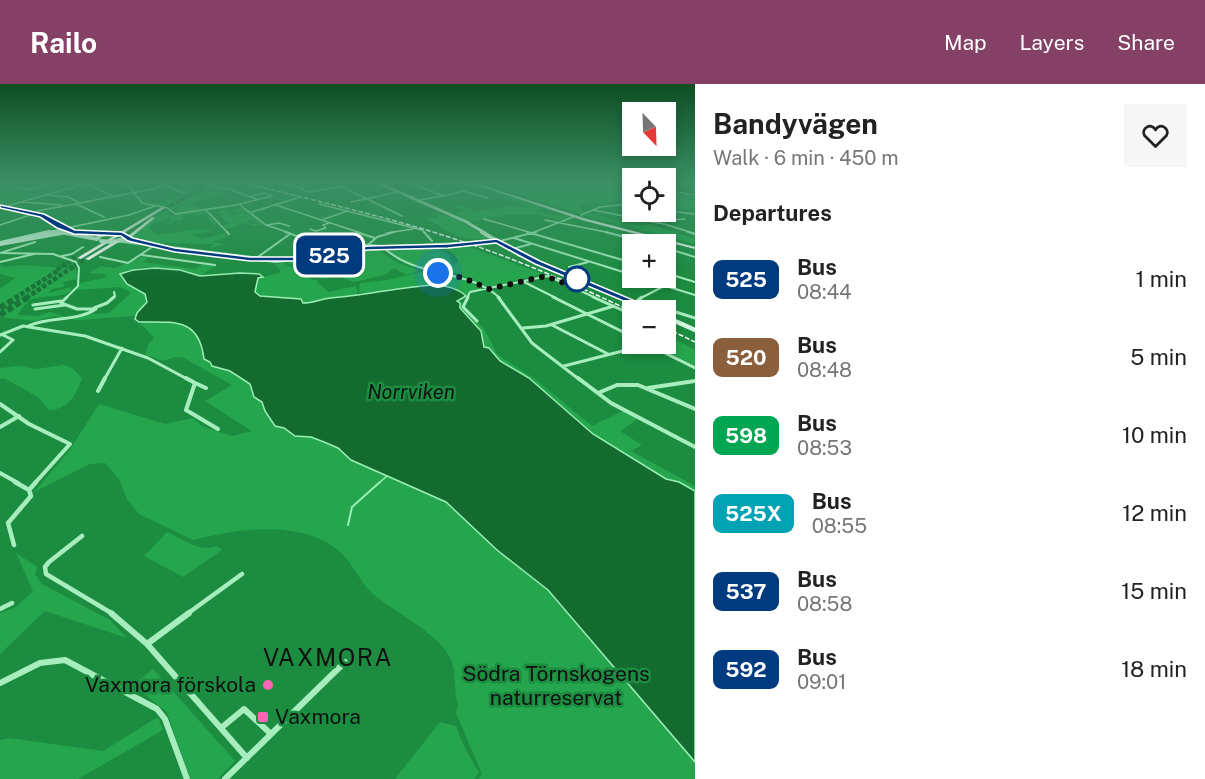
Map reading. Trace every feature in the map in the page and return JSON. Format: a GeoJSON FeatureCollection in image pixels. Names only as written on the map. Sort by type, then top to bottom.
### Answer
{"type":"FeatureCollection","features":[{"type":"Feature","properties":{"kind":"highway"},"geometry":{"type":"LineString","coordinates":[[105,234],[151,213]]}},
{"type":"Feature","properties":{"kind":"highway"},"geometry":{"type":"LineString","coordinates":[[81,258],[154,213]]}},
{"type":"Feature","properties":{"kind":"highway"},"geometry":{"type":"LineString","coordinates":[[127,236],[156,213]]}},
{"type":"Feature","properties":{"kind":"highway"},"geometry":{"type":"LineString","coordinates":[[565,213],[695,247]]}},
{"type":"Feature","properties":{"kind":"highway"},"geometry":{"type":"LineString","coordinates":[[571,213],[695,247]]}},
{"type":"Feature","properties":{"kind":"highway"},"geometry":{"type":"LineString","coordinates":[[81,258],[98,239]]}},
{"type":"Feature","properties":{"kind":"highway"},"geometry":{"type":"LineString","coordinates":[[81,258],[116,242]]}},
{"type":"Feature","properties":{"kind":"main road"},"geometry":{"type":"LineString","coordinates":[[448,213],[527,258],[629,300]]}},
{"type":"Feature","properties":{"kind":"main road"},"geometry":{"type":"LineString","coordinates":[[0,243],[68,229],[127,236]]}},
{"type":"Feature","properties":{"kind":"main road"},"geometry":{"type":"LineString","coordinates":[[59,232],[116,242],[127,236]]}},
{"type":"Feature","properties":{"kind":"main road"},"geometry":{"type":"LineString","coordinates":[[98,239],[105,234]]}},
{"type":"Feature","properties":{"kind":"main road"},"geometry":{"type":"LineString","coordinates":[[676,321],[695,330]]}},
{"type":"Feature","properties":{"kind":"street"},"geometry":{"type":"LineString","coordinates":[[0,225],[35,213]]}},
{"type":"Feature","properties":{"kind":"street"},"geometry":{"type":"LineString","coordinates":[[37,213],[68,229],[137,213]]}},
{"type":"Feature","properties":{"kind":"street"},"geometry":{"type":"LineString","coordinates":[[37,213],[49,220],[59,232]]}},
{"type":"Feature","properties":{"kind":"street"},"geometry":{"type":"LineString","coordinates":[[96,213],[104,217]]}},
{"type":"Feature","properties":{"kind":"street"},"geometry":{"type":"LineString","coordinates":[[210,213],[229,234]]}},
{"type":"Feature","properties":{"kind":"street"},"geometry":{"type":"LineString","coordinates":[[254,213],[267,225],[290,233],[312,240],[382,247],[396,260],[408,265],[464,278],[489,289],[505,300],[532,344],[598,393],[663,432],[695,447]]}},
{"type":"Feature","properties":{"kind":"street"},"geometry":{"type":"LineString","coordinates":[[302,213],[375,238],[417,229]]}},
{"type":"Feature","properties":{"kind":"street"},"geometry":{"type":"LineString","coordinates":[[322,220],[342,213]]}},
{"type":"Feature","properties":{"kind":"street"},"geometry":{"type":"LineString","coordinates":[[358,213],[423,231],[432,241]]}},
{"type":"Feature","properties":{"kind":"street"},"geometry":{"type":"LineString","coordinates":[[397,213],[402,216]]}},
{"type":"Feature","properties":{"kind":"street"},"geometry":{"type":"LineString","coordinates":[[497,240],[475,242],[512,238],[573,217]]}},
{"type":"Feature","properties":{"kind":"street"},"geometry":{"type":"LineString","coordinates":[[484,219],[622,260]]}},
{"type":"Feature","properties":{"kind":"street"},"geometry":{"type":"LineString","coordinates":[[676,220],[685,219]]}},
{"type":"Feature","properties":{"kind":"street"},"geometry":{"type":"LineString","coordinates":[[545,220],[561,221],[622,236]]}},
{"type":"Feature","properties":{"kind":"street"},"geometry":{"type":"LineString","coordinates":[[310,230],[326,228],[323,225],[330,222]]}},
{"type":"Feature","properties":{"kind":"street"},"geometry":{"type":"LineString","coordinates":[[654,222],[695,234]]}},
{"type":"Feature","properties":{"kind":"street"},"geometry":{"type":"LineString","coordinates":[[267,225],[279,223],[289,226]]}},
{"type":"Feature","properties":{"kind":"street"},"geometry":{"type":"LineString","coordinates":[[255,260],[290,233]]}},
{"type":"Feature","properties":{"kind":"street"},"geometry":{"type":"LineString","coordinates":[[127,236],[155,246]]}},
{"type":"Feature","properties":{"kind":"street"},"geometry":{"type":"LineString","coordinates":[[369,244],[375,238]]}},
{"type":"Feature","properties":{"kind":"street"},"geometry":{"type":"LineString","coordinates":[[512,238],[622,272]]}},
{"type":"Feature","properties":{"kind":"street"},"geometry":{"type":"LineString","coordinates":[[1,253],[35,242]]}},
{"type":"Feature","properties":{"kind":"street"},"geometry":{"type":"LineString","coordinates":[[116,242],[276,262],[382,247],[467,243]]}},
{"type":"Feature","properties":{"kind":"street"},"geometry":{"type":"LineString","coordinates":[[532,244],[515,248],[537,260]]}},
{"type":"Feature","properties":{"kind":"street"},"geometry":{"type":"LineString","coordinates":[[100,257],[128,263],[155,246]]}},
{"type":"Feature","properties":{"kind":"street"},"geometry":{"type":"LineString","coordinates":[[61,256],[72,254],[83,247]]}},
{"type":"Feature","properties":{"kind":"street"},"geometry":{"type":"LineString","coordinates":[[676,251],[695,257]]}},
{"type":"Feature","properties":{"kind":"street"},"geometry":{"type":"LineString","coordinates":[[1,253],[61,256],[77,263],[78,286],[62,300],[33,305]]}},
{"type":"Feature","properties":{"kind":"street"},"geometry":{"type":"LineString","coordinates":[[0,262],[36,253]]}},
{"type":"Feature","properties":{"kind":"street"},"geometry":{"type":"LineString","coordinates":[[142,255],[215,264]]}},
{"type":"Feature","properties":{"kind":"street"},"geometry":{"type":"LineString","coordinates":[[250,259],[300,259]]}},
{"type":"Feature","properties":{"kind":"street"},"geometry":{"type":"LineString","coordinates":[[569,267],[589,262]]}},
{"type":"Feature","properties":{"kind":"street"},"geometry":{"type":"LineString","coordinates":[[477,321],[465,311],[463,304],[470,292],[546,276],[622,310]]}},
{"type":"Feature","properties":{"kind":"street"},"geometry":{"type":"LineString","coordinates":[[676,276],[695,282]]}},
{"type":"Feature","properties":{"kind":"street"},"geometry":{"type":"LineString","coordinates":[[523,282],[622,332]]}},
{"type":"Feature","properties":{"kind":"street"},"geometry":{"type":"LineString","coordinates":[[659,288],[638,300],[695,318]]}},
{"type":"Feature","properties":{"kind":"street"},"geometry":{"type":"LineString","coordinates":[[675,288],[695,295]]}},
{"type":"Feature","properties":{"kind":"street"},"geometry":{"type":"LineString","coordinates":[[35,309],[65,305],[77,309],[94,308],[112,299],[115,296],[114,292]]}},
{"type":"Feature","properties":{"kind":"street"},"geometry":{"type":"LineString","coordinates":[[62,300],[65,305]]}},
{"type":"Feature","properties":{"kind":"street"},"geometry":{"type":"LineString","coordinates":[[522,328],[552,325],[615,306]]}},
{"type":"Feature","properties":{"kind":"street"},"geometry":{"type":"LineString","coordinates":[[28,327],[45,319],[93,312],[96,310],[94,308]]}},
{"type":"Feature","properties":{"kind":"street"},"geometry":{"type":"LineString","coordinates":[[552,325],[609,354]]}},
{"type":"Feature","properties":{"kind":"street"},"geometry":{"type":"LineString","coordinates":[[1,335],[18,327],[28,327],[85,336],[122,348],[206,388]]}},
{"type":"Feature","properties":{"kind":"street"},"geometry":{"type":"LineString","coordinates":[[0,352],[14,340],[1,335]]}},
{"type":"Feature","properties":{"kind":"street"},"geometry":{"type":"LineString","coordinates":[[98,391],[122,348]]}},
{"type":"Feature","properties":{"kind":"street"},"geometry":{"type":"LineString","coordinates":[[563,366],[622,351]]}},
{"type":"Feature","properties":{"kind":"street"},"geometry":{"type":"LineString","coordinates":[[668,354],[695,368]]}},
{"type":"Feature","properties":{"kind":"street"},"geometry":{"type":"LineString","coordinates":[[648,388],[695,381]]}},
{"type":"Feature","properties":{"kind":"street"},"geometry":{"type":"LineString","coordinates":[[195,383],[186,410],[218,429]]}},
{"type":"Feature","properties":{"kind":"street"},"geometry":{"type":"LineString","coordinates":[[598,393],[626,383],[648,388],[695,409]]}},
{"type":"Feature","properties":{"kind":"street"},"geometry":{"type":"LineString","coordinates":[[0,404],[29,424],[70,444],[29,490]]}},
{"type":"Feature","properties":{"kind":"street"},"geometry":{"type":"LineString","coordinates":[[0,427],[19,416]]}},
{"type":"Feature","properties":{"kind":"street"},"geometry":{"type":"LineString","coordinates":[[0,473],[29,490],[31,496],[8,523],[14,545]]}},
{"type":"Feature","properties":{"kind":"street"},"geometry":{"type":"LineString","coordinates":[[82,536],[49,562],[45,567],[46,574],[118,617],[147,644],[247,758]]}},
{"type":"Feature","properties":{"kind":"street"},"geometry":{"type":"LineString","coordinates":[[147,644],[242,574]]}},
{"type":"Feature","properties":{"kind":"street"},"geometry":{"type":"LineString","coordinates":[[0,609],[12,603]]}},
{"type":"Feature","properties":{"kind":"street"},"geometry":{"type":"LineString","coordinates":[[0,683],[40,663],[54,659],[65,660],[157,709],[165,719],[187,779]]}},
{"type":"Feature","properties":{"kind":"street"},"geometry":{"type":"LineString","coordinates":[[225,779],[345,662]]}},
{"type":"Feature","properties":{"kind":"street"},"geometry":{"type":"LineString","coordinates":[[220,728],[244,709],[248,710],[271,734]]}},
{"type":"Feature","properties":{"kind":"green space"},"geometry":{"type":"Polygon","coordinates":[[[161,213],[172,214],[172,218],[154,223],[149,228],[158,235],[195,229],[214,230],[192,235],[203,239],[225,233],[229,236],[212,242],[225,244],[209,249],[214,244],[166,243],[160,245],[130,238],[161,213]]]}},
{"type":"Feature","properties":{"kind":"green space"},"geometry":{"type":"Polygon","coordinates":[[[183,213],[207,213],[217,224],[212,225],[207,215],[183,214],[183,220],[173,221],[171,225],[168,223],[174,215],[183,213]]]}},
{"type":"Feature","properties":{"kind":"green space"},"geometry":{"type":"Polygon","coordinates":[[[218,213],[233,215],[235,218],[233,225],[236,218],[234,215],[240,213],[251,213],[264,224],[252,226],[250,224],[261,224],[255,223],[257,222],[253,221],[255,219],[247,220],[249,223],[237,224],[240,226],[224,229],[222,226],[230,223],[218,213]]]}},
{"type":"Feature","properties":{"kind":"green space"},"geometry":{"type":"Polygon","coordinates":[[[456,213],[546,213],[571,217],[555,219],[537,214],[523,214],[469,222],[456,213]]]}},
{"type":"Feature","properties":{"kind":"green space"},"geometry":{"type":"Polygon","coordinates":[[[590,214],[635,226],[650,224],[695,239],[695,244],[676,239],[676,234],[657,234],[586,215],[590,214]]]}},
{"type":"Feature","properties":{"kind":"green space"},"geometry":{"type":"Polygon","coordinates":[[[436,215],[453,217],[489,238],[464,238],[448,232],[427,218],[440,218],[436,215]]]}},
{"type":"Feature","properties":{"kind":"green space"},"geometry":{"type":"Polygon","coordinates":[[[467,246],[544,274],[488,287],[444,268],[436,266],[426,270],[406,264],[398,260],[389,250],[428,247],[443,252],[453,264],[458,262],[457,259],[445,247],[467,246]]]}},
{"type":"Feature","properties":{"kind":"green space"},"geometry":{"type":"Polygon","coordinates":[[[366,249],[379,250],[396,262],[420,271],[406,275],[395,268],[384,275],[354,282],[338,276],[322,279],[288,263],[366,249]]]}},
{"type":"Feature","properties":{"kind":"green space"},"geometry":{"type":"Polygon","coordinates":[[[142,257],[149,257],[143,262],[195,269],[202,264],[215,266],[200,276],[150,267],[129,270],[120,274],[127,284],[145,294],[146,305],[135,316],[77,320],[55,316],[35,321],[0,317],[0,289],[15,278],[0,274],[0,265],[76,269],[77,279],[63,282],[64,287],[52,289],[49,293],[71,287],[71,291],[66,294],[31,300],[17,315],[37,316],[50,312],[63,316],[109,313],[130,292],[120,287],[77,290],[80,283],[107,277],[104,274],[89,273],[101,266],[115,268],[142,257]]]}},
{"type":"Feature","properties":{"kind":"green space"},"geometry":{"type":"Polygon","coordinates":[[[283,263],[309,276],[310,279],[319,281],[317,282],[328,292],[356,286],[358,292],[354,297],[329,298],[309,303],[313,304],[313,308],[306,307],[301,299],[260,296],[255,292],[258,278],[280,273],[280,269],[275,264],[283,263]]]}},
{"type":"Feature","properties":{"kind":"green space"},"geometry":{"type":"Polygon","coordinates":[[[425,271],[458,277],[484,289],[470,292],[466,296],[445,286],[445,282],[442,285],[388,289],[376,294],[359,292],[360,283],[387,280],[425,271]]]}},
{"type":"Feature","properties":{"kind":"green space"},"geometry":{"type":"Polygon","coordinates":[[[460,303],[464,304],[467,311],[485,330],[497,354],[536,380],[592,426],[623,411],[638,419],[620,431],[642,445],[631,451],[695,486],[695,491],[679,482],[666,479],[599,439],[529,378],[500,361],[489,348],[484,347],[481,331],[460,308],[460,303]]]}},
{"type":"Feature","properties":{"kind":"green space","name":"Södra Törnskogens naturreservat"},"geometry":{"type":"Polygon","coordinates":[[[147,321],[180,324],[193,329],[198,336],[200,348],[212,366],[230,371],[251,384],[254,397],[262,402],[275,426],[461,491],[695,708],[695,779],[478,779],[482,774],[456,713],[458,706],[454,670],[448,654],[430,634],[372,593],[338,550],[322,540],[287,530],[248,530],[193,540],[139,514],[127,499],[119,479],[105,463],[90,464],[34,492],[69,451],[99,404],[165,424],[193,418],[202,426],[232,436],[252,431],[205,401],[232,385],[184,358],[175,357],[163,361],[145,354],[149,343],[154,338],[143,326],[138,325],[147,321]]]}},
{"type":"Feature","properties":{"kind":"green space"},"geometry":{"type":"Polygon","coordinates":[[[676,340],[695,350],[695,366],[671,354],[676,354],[676,340]]]}},
{"type":"Feature","properties":{"kind":"green space"},"geometry":{"type":"Polygon","coordinates":[[[64,365],[72,368],[82,378],[71,400],[56,409],[49,410],[38,397],[4,378],[0,379],[0,368],[19,366],[36,369],[64,365]]]}},
{"type":"Feature","properties":{"kind":"green space"},"geometry":{"type":"Polygon","coordinates":[[[167,532],[203,548],[216,546],[222,550],[183,577],[144,556],[167,532]]]}},
{"type":"Feature","properties":{"kind":"green space"},"geometry":{"type":"Polygon","coordinates":[[[16,553],[37,567],[35,574],[42,584],[110,620],[127,638],[45,611],[0,654],[0,613],[16,607],[33,591],[16,553]]]}},
{"type":"Feature","properties":{"kind":"green space"},"geometry":{"type":"Polygon","coordinates":[[[153,669],[235,761],[218,779],[190,779],[167,712],[133,685],[153,669]]]}},
{"type":"Feature","properties":{"kind":"green space"},"geometry":{"type":"Polygon","coordinates":[[[158,717],[163,730],[78,779],[0,779],[0,740],[9,738],[103,751],[158,717]]]}},
{"type":"Feature","properties":{"kind":"green space"},"geometry":{"type":"Polygon","coordinates":[[[440,722],[456,726],[479,773],[474,779],[395,779],[440,722]]]}},
{"type":"Feature","properties":{"kind":"water","name":"Norrviken"},"geometry":{"type":"Polygon","coordinates":[[[155,268],[180,270],[200,276],[259,274],[263,277],[258,278],[255,292],[260,296],[301,299],[303,303],[422,286],[439,285],[456,289],[466,296],[457,301],[460,303],[460,308],[481,331],[484,347],[489,348],[500,361],[529,378],[593,434],[666,479],[679,482],[695,491],[695,762],[548,590],[497,550],[446,502],[351,460],[338,448],[311,437],[295,436],[284,428],[275,426],[262,402],[254,397],[250,384],[230,371],[212,366],[204,359],[197,336],[191,329],[174,323],[139,322],[135,319],[137,313],[147,302],[145,294],[127,284],[120,274],[155,268]]]}},
{"type":"Feature","properties":{"kind":"waterway"},"geometry":{"type":"LineString","coordinates":[[379,483],[387,476]]}},
{"type":"Feature","properties":{"kind":"waterway"},"geometry":{"type":"LineString","coordinates":[[348,525],[352,507],[380,482]]}},
{"type":"Feature","properties":{"kind":"tunnel"},"geometry":{"type":"LineString","coordinates":[[57,270],[75,257]]}},
{"type":"Feature","properties":{"kind":"tunnel"},"geometry":{"type":"LineString","coordinates":[[26,298],[85,259]]}},
{"type":"Feature","properties":{"kind":"tunnel"},"geometry":{"type":"LineString","coordinates":[[15,298],[59,270]]}},
{"type":"Feature","properties":{"kind":"tunnel"},"geometry":{"type":"LineString","coordinates":[[0,308],[18,297]]}},
{"type":"Feature","properties":{"kind":"tunnel"},"geometry":{"type":"LineString","coordinates":[[0,315],[28,297]]}},
{"type":"Feature","properties":{"kind":"railway"},"geometry":{"type":"LineString","coordinates":[[365,213],[452,238],[498,254],[622,307]]}},
{"type":"Feature","properties":{"kind":"railway"},"geometry":{"type":"LineString","coordinates":[[676,333],[695,342]]}},
{"type":"Feature","properties":{"kind":"bus line","name":"525"},"geometry":{"type":"LineString","coordinates":[[33,213],[74,232],[122,234],[128,236],[130,240],[175,250],[250,259],[300,259],[378,247],[384,249],[387,247],[448,246],[497,241],[538,263],[631,300]]}},
{"type":"Feature","properties":{"kind":"place","name":"Vaxmora förskola"},"geometry":{"type":"Point","coordinates":[268,685]}},
{"type":"Feature","properties":{"kind":"place","name":"Vaxmora"},"geometry":{"type":"Point","coordinates":[263,717]}},
{"type":"Feature","properties":{"kind":"district","name":"VAXMORA"},"geometry":{"type":"Point","coordinates":[328,658]}},
{"type":"Feature","properties":{"kind":"route"},"geometry":{"type":"LineString","coordinates":[[438,273],[464,278],[489,289],[546,276],[574,287],[577,279]]}}]}
